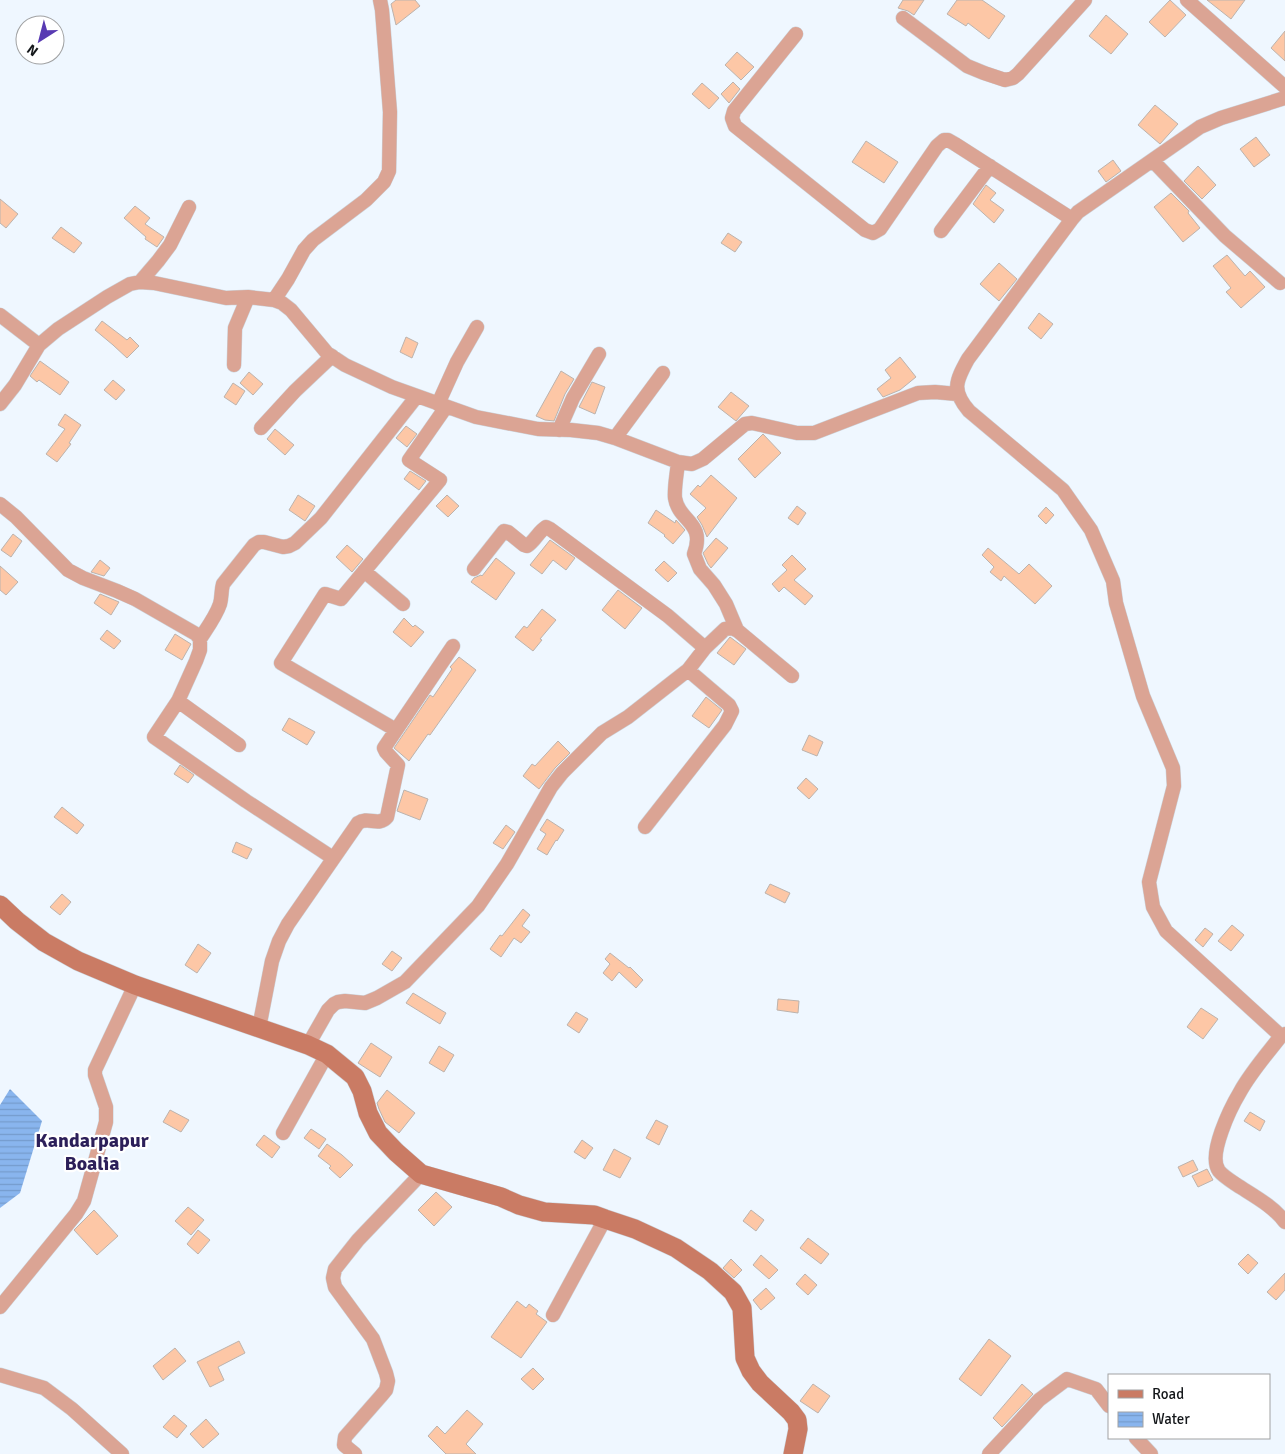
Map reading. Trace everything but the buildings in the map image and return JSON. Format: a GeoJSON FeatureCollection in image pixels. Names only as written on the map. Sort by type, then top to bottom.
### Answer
{"type":"FeatureCollection","features":[{"type":"Feature","properties":{"kind":"street"},"geometry":{"type":"LineString","coordinates":[[274,300],[304,250],[313,240],[378,190],[389,171],[390,112],[380,0]]}},
{"type":"Feature","properties":{"kind":"street"},"geometry":{"type":"LineString","coordinates":[[903,18],[967,66],[1005,80],[1013,78],[1018,74],[1085,0]]}},
{"type":"Feature","properties":{"kind":"street"},"geometry":{"type":"LineString","coordinates":[[1187,0],[1285,87]]}},
{"type":"Feature","properties":{"kind":"street"},"geometry":{"type":"LineString","coordinates":[[796,34],[734,111],[732,118],[735,126],[865,230],[873,233],[880,229],[937,146],[944,140],[955,144],[1072,219]]}},
{"type":"Feature","properties":{"kind":"street"},"geometry":{"type":"LineString","coordinates":[[1285,98],[1200,127],[1078,212],[968,359],[956,385],[957,394],[969,411],[1063,490],[1091,530],[1113,581],[1116,603],[1143,696],[1173,768],[1174,786],[1149,882],[1153,907],[1166,931],[1283,1035],[1263,1058],[1240,1091],[1220,1136],[1215,1155],[1218,1170],[1271,1207],[1285,1222]]}},
{"type":"Feature","properties":{"kind":"street"},"geometry":{"type":"LineString","coordinates":[[1153,161],[1226,236],[1280,282]]}},
{"type":"Feature","properties":{"kind":"street"},"geometry":{"type":"LineString","coordinates":[[941,232],[990,166]]}},
{"type":"Feature","properties":{"kind":"street"},"geometry":{"type":"LineString","coordinates":[[140,282],[170,245],[189,207]]}},
{"type":"Feature","properties":{"kind":"street"},"geometry":{"type":"LineString","coordinates":[[0,404],[39,345],[58,329],[106,296],[130,284],[140,282],[154,283],[226,298],[248,297],[274,300],[291,310],[313,337],[332,356],[345,365],[367,376],[442,406],[500,422],[538,429],[598,433],[678,462],[692,464],[703,459],[745,424],[752,423],[797,433],[814,433],[918,393],[957,394]]}},
{"type":"Feature","properties":{"kind":"street"},"geometry":{"type":"LineString","coordinates":[[234,365],[235,328],[248,297]]}},
{"type":"Feature","properties":{"kind":"street"},"geometry":{"type":"LineString","coordinates":[[0,315],[39,345]]}},
{"type":"Feature","properties":{"kind":"street"},"geometry":{"type":"LineString","coordinates":[[396,730],[281,663],[325,594],[341,599],[440,480],[409,460],[442,406],[457,362],[477,327]]}},
{"type":"Feature","properties":{"kind":"street"},"geometry":{"type":"LineString","coordinates":[[559,430],[573,398],[599,354]]}},
{"type":"Feature","properties":{"kind":"street"},"geometry":{"type":"LineString","coordinates":[[261,428],[295,391],[332,356]]}},
{"type":"Feature","properties":{"kind":"street"},"geometry":{"type":"LineString","coordinates":[[615,438],[664,374]]}},
{"type":"Feature","properties":{"kind":"street"},"geometry":{"type":"LineString","coordinates":[[334,858],[154,738],[178,701],[200,650],[200,639],[217,612],[221,601],[223,584],[254,545],[264,542],[283,547],[289,546],[295,543],[321,518],[417,396]]}},
{"type":"Feature","properties":{"kind":"street"},"geometry":{"type":"LineString","coordinates":[[678,462],[675,499],[695,529],[698,544],[694,554],[700,568],[726,604],[737,630]]}},
{"type":"Feature","properties":{"kind":"street"},"geometry":{"type":"LineString","coordinates":[[0,504],[22,523],[68,570],[136,599],[189,629],[200,639]]}},
{"type":"Feature","properties":{"kind":"street"},"geometry":{"type":"LineString","coordinates":[[474,569],[504,531],[527,546],[546,527],[642,596],[705,648]]}},
{"type":"Feature","properties":{"kind":"street"},"geometry":{"type":"LineString","coordinates":[[364,571],[403,604]]}},
{"type":"Feature","properties":{"kind":"street"},"geometry":{"type":"LineString","coordinates":[[308,1045],[328,1010],[334,1004],[344,1001],[365,1003],[405,982],[478,906],[507,864],[551,787],[562,773],[602,733],[628,717],[688,670],[705,648],[725,629],[732,628],[737,630],[792,676]]}},
{"type":"Feature","properties":{"kind":"street"},"geometry":{"type":"LineString","coordinates":[[259,1028],[272,961],[279,941],[288,924],[361,821],[379,822],[384,821],[387,817],[398,765],[384,748],[453,646]]}},
{"type":"Feature","properties":{"kind":"street"},"geometry":{"type":"LineString","coordinates":[[645,827],[725,725],[732,711],[729,706],[688,670]]}},
{"type":"Feature","properties":{"kind":"street"},"geometry":{"type":"LineString","coordinates":[[178,701],[239,746]]}},
{"type":"Feature","properties":{"kind":"street"},"geometry":{"type":"LineString","coordinates":[[0,906],[59,952],[78,961],[135,985],[308,1045],[327,1054],[355,1077],[362,1091],[368,1114],[378,1133],[421,1174],[501,1197],[519,1205],[544,1212],[594,1215],[635,1229],[676,1248],[710,1271],[733,1292],[742,1308],[745,1358],[751,1371],[760,1383],[797,1420],[798,1429],[793,1454]]}},
{"type":"Feature","properties":{"kind":"street"},"geometry":{"type":"LineString","coordinates":[[0,1307],[76,1214],[84,1201],[106,1122],[106,1107],[95,1070],[135,985]]}},
{"type":"Feature","properties":{"kind":"street"},"geometry":{"type":"LineString","coordinates":[[283,1133],[327,1054]]}},
{"type":"Feature","properties":{"kind":"street"},"geometry":{"type":"LineString","coordinates":[[355,1454],[344,1445],[344,1437],[386,1390],[388,1381],[373,1339],[335,1288],[333,1278],[335,1268],[358,1240],[421,1174]]}},
{"type":"Feature","properties":{"kind":"street"},"geometry":{"type":"LineString","coordinates":[[553,1315],[605,1219]]}},
{"type":"Feature","properties":{"kind":"street"},"geometry":{"type":"LineString","coordinates":[[0,1375],[44,1388],[72,1409],[122,1454]]}},
{"type":"Feature","properties":{"kind":"street"},"geometry":{"type":"LineString","coordinates":[[989,1454],[1039,1400],[1067,1379],[1096,1389],[1108,1405]]}},
{"type":"Feature","properties":{"kind":"street"},"geometry":{"type":"LineString","coordinates":[[1137,1439],[1151,1454]]}},
{"type":"Feature","properties":{"kind":"water"},"geometry":{"type":"Polygon","coordinates":[[[10,1089],[42,1121],[20,1193],[0,1208],[0,1105],[10,1089]]]}},
{"type":"Feature","properties":{"kind":"district","name":"Kandarpapur Boalia"},"geometry":{"type":"Point","coordinates":[92,1152]}}]}
